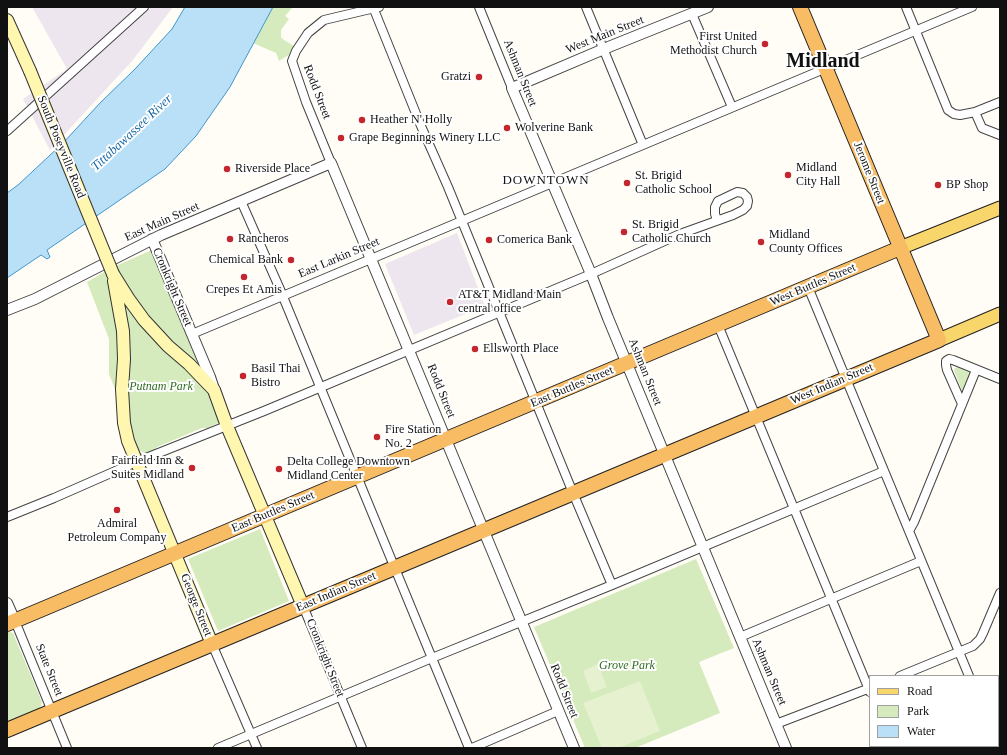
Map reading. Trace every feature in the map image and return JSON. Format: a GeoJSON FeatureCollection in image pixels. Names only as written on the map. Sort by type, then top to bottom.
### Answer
{"type":"FeatureCollection","features":[{"type":"Feature","properties":{"kind":"highway","name":"Jerome Street"},"geometry":{"type":"LineString","coordinates":[[800,7],[939,340]]}},
{"type":"Feature","properties":{"kind":"highway","name":"West Buttles Street"},"geometry":{"type":"LineString","coordinates":[[627,364],[900,248]]}},
{"type":"Feature","properties":{"kind":"highway","name":"West Indian Street"},"geometry":{"type":"LineString","coordinates":[[664,455],[939,340]]}},
{"type":"Feature","properties":{"kind":"highway","name":"East Buttles Street"},"geometry":{"type":"LineString","coordinates":[[11,623],[627,364]]}},
{"type":"Feature","properties":{"kind":"highway","name":"East Indian Street"},"geometry":{"type":"LineString","coordinates":[[7,730],[664,455]]}},
{"type":"Feature","properties":{"kind":"main road","name":"South Poseyville Road"},"geometry":{"type":"LineString","coordinates":[[7,20],[30,71],[113,274]]}},
{"type":"Feature","properties":{"kind":"main road","name":"West Buttles Street"},"geometry":{"type":"LineString","coordinates":[[900,248],[1000,208]]}},
{"type":"Feature","properties":{"kind":"main road"},"geometry":{"type":"LineString","coordinates":[[113,274],[144,320],[168,346],[189,364],[214,390]]}},
{"type":"Feature","properties":{"kind":"main road","name":"George Street"},"geometry":{"type":"LineString","coordinates":[[113,274],[123,331],[124,359],[122,389],[124,423],[128,441],[212,644]]}},
{"type":"Feature","properties":{"kind":"main road","name":"West Indian Street"},"geometry":{"type":"LineString","coordinates":[[939,340],[1000,314]]}},
{"type":"Feature","properties":{"kind":"main road","name":"Cronkright Street"},"geometry":{"type":"LineString","coordinates":[[214,390],[227,426],[303,606]]}},
{"type":"Feature","properties":{"kind":"street"},"geometry":{"type":"LineString","coordinates":[[7,130],[144,7]]}},
{"type":"Feature","properties":{"kind":"street","name":"Ashman Street"},"geometry":{"type":"LineString","coordinates":[[479,7],[591,274],[664,455],[786,748]]}},
{"type":"Feature","properties":{"kind":"street"},"geometry":{"type":"LineString","coordinates":[[586,7],[643,145]]}},
{"type":"Feature","properties":{"kind":"street","name":"West Main Street"},"geometry":{"type":"LineString","coordinates":[[512,88],[603,49],[708,7]]}},
{"type":"Feature","properties":{"kind":"street"},"geometry":{"type":"LineString","coordinates":[[906,7],[948,110],[954,114],[960,115],[975,112],[1000,102]]}},
{"type":"Feature","properties":{"kind":"street","name":"East Larkin Street"},"geometry":{"type":"LineString","coordinates":[[192,334],[972,7]]}},
{"type":"Feature","properties":{"kind":"street"},"geometry":{"type":"LineString","coordinates":[[375,8],[421,126],[462,221],[612,585]]}},
{"type":"Feature","properties":{"kind":"street","name":"Rodd Street"},"geometry":{"type":"LineString","coordinates":[[375,8],[324,20],[308,33],[300,44],[292,61],[306,102],[574,748]]}},
{"type":"Feature","properties":{"kind":"street"},"geometry":{"type":"LineString","coordinates":[[692,14],[732,107]]}},
{"type":"Feature","properties":{"kind":"street"},"geometry":{"type":"LineString","coordinates":[[975,112],[982,128],[1000,135]]}},
{"type":"Feature","properties":{"kind":"street","name":"East Main Street"},"geometry":{"type":"LineString","coordinates":[[7,310],[35,299],[152,240],[161,234],[332,163]]}},
{"type":"Feature","properties":{"kind":"street"},"geometry":{"type":"LineString","coordinates":[[241,201],[470,748],[558,710]]}},
{"type":"Feature","properties":{"kind":"street"},"geometry":{"type":"LineString","coordinates":[[7,517],[136,462],[320,388],[500,313],[680,234],[717,220]]}},
{"type":"Feature","properties":{"kind":"street","name":"Cronkright Street"},"geometry":{"type":"LineString","coordinates":[[152,240],[192,334]]}},
{"type":"Feature","properties":{"kind":"street"},"geometry":{"type":"LineString","coordinates":[[808,288],[968,675]]}},
{"type":"Feature","properties":{"kind":"street"},"geometry":{"type":"LineString","coordinates":[[718,325],[869,688]]}},
{"type":"Feature","properties":{"kind":"street"},"geometry":{"type":"LineString","coordinates":[[192,334],[214,390]]}},
{"type":"Feature","properties":{"kind":"street"},"geometry":{"type":"LineString","coordinates":[[962,404],[947,370],[946,361],[949,359],[1000,379]]}},
{"type":"Feature","properties":{"kind":"street"},"geometry":{"type":"LineString","coordinates":[[909,531],[976,370]]}},
{"type":"Feature","properties":{"kind":"street"},"geometry":{"type":"LineString","coordinates":[[218,748],[884,471]]}},
{"type":"Feature","properties":{"kind":"street"},"geometry":{"type":"LineString","coordinates":[[740,637],[921,561]]}},
{"type":"Feature","properties":{"kind":"street"},"geometry":{"type":"LineString","coordinates":[[902,675],[973,646],[982,636],[1000,593]]}},
{"type":"Feature","properties":{"kind":"street","name":"State Street"},"geometry":{"type":"LineString","coordinates":[[7,603],[11,623],[67,748]]}},
{"type":"Feature","properties":{"kind":"street","name":"Cronkright Street"},"geometry":{"type":"LineString","coordinates":[[303,606],[362,748]]}},
{"type":"Feature","properties":{"kind":"street","name":"George Street"},"geometry":{"type":"LineString","coordinates":[[212,644],[257,748]]}},
{"type":"Feature","properties":{"kind":"street"},"geometry":{"type":"LineString","coordinates":[[776,724],[869,690]]}},
{"type":"Feature","properties":{"kind":"shaded area"},"geometry":{"type":"Polygon","coordinates":[[[32,7],[173,7],[133,60],[50,150],[23,99],[67,69],[32,7]]]}},
{"type":"Feature","properties":{"kind":"shaded area"},"geometry":{"type":"Polygon","coordinates":[[[457,233],[485,306],[414,335],[385,264],[457,233]]]}},
{"type":"Feature","properties":{"kind":"green space"},"geometry":{"type":"Polygon","coordinates":[[[273,7],[293,7],[285,16],[289,19],[281,30],[281,37],[294,46],[290,54],[279,61],[276,53],[253,43],[273,7]]]}},
{"type":"Feature","properties":{"kind":"green space","name":"Putnam Park"},"geometry":{"type":"Polygon","coordinates":[[[152,250],[220,418],[218,423],[208,428],[202,428],[157,447],[153,451],[146,454],[139,450],[109,374],[109,339],[87,282],[111,268],[152,250]]]}},
{"type":"Feature","properties":{"kind":"green space"},"geometry":{"type":"Polygon","coordinates":[[[959,366],[971,371],[964,392],[962,391],[954,370],[959,366]]]}},
{"type":"Feature","properties":{"kind":"green space"},"geometry":{"type":"Polygon","coordinates":[[[260,529],[289,601],[218,631],[188,559],[260,529]]]}},
{"type":"Feature","properties":{"kind":"green space","name":"Grove Park"},"geometry":{"type":"Polygon","coordinates":[[[696,559],[734,648],[699,662],[720,713],[635,748],[585,748],[534,627],[696,559]]]}},
{"type":"Feature","properties":{"kind":"green space"},"geometry":{"type":"Polygon","coordinates":[[[7,631],[13,633],[42,702],[40,709],[7,723],[7,631]]]}},
{"type":"Feature","properties":{"kind":"green space"},"geometry":{"type":"Polygon","coordinates":[[[598,664],[607,687],[591,693],[583,671],[598,664]]]}},
{"type":"Feature","properties":{"kind":"green space"},"geometry":{"type":"Polygon","coordinates":[[[640,681],[660,731],[618,748],[602,748],[583,703],[640,681]]]}},
{"type":"Feature","properties":{"kind":"water","name":"Tittabawassee River"},"geometry":{"type":"Polygon","coordinates":[[[185,7],[273,7],[230,87],[196,136],[165,169],[47,250],[50,257],[47,259],[41,255],[7,278],[7,193],[18,185],[63,143],[100,103],[135,69],[172,29],[185,7]]]}},
{"type":"Feature","properties":{"kind":"place","name":"First United Methodist Church"},"geometry":{"type":"Point","coordinates":[765,44]}},
{"type":"Feature","properties":{"kind":"place","name":"Gratzi"},"geometry":{"type":"Point","coordinates":[479,77]}},
{"type":"Feature","properties":{"kind":"place","name":"Heather N' Holly"},"geometry":{"type":"Point","coordinates":[362,120]}},
{"type":"Feature","properties":{"kind":"place","name":"Wolverine Bank"},"geometry":{"type":"Point","coordinates":[507,128]}},
{"type":"Feature","properties":{"kind":"place","name":"Grape Beginnings Winery LLC"},"geometry":{"type":"Point","coordinates":[341,138]}},
{"type":"Feature","properties":{"kind":"place","name":"Riverside Place"},"geometry":{"type":"Point","coordinates":[227,169]}},
{"type":"Feature","properties":{"kind":"place","name":"Midland City Hall"},"geometry":{"type":"Point","coordinates":[788,175]}},
{"type":"Feature","properties":{"kind":"place","name":"St. Brigid Catholic School"},"geometry":{"type":"Point","coordinates":[627,183]}},
{"type":"Feature","properties":{"kind":"place","name":"BP Shop"},"geometry":{"type":"Point","coordinates":[938,185]}},
{"type":"Feature","properties":{"kind":"place","name":"St. Brigid Catholic Church"},"geometry":{"type":"Point","coordinates":[624,232]}},
{"type":"Feature","properties":{"kind":"place","name":"Rancheros"},"geometry":{"type":"Point","coordinates":[230,239]}},
{"type":"Feature","properties":{"kind":"place","name":"Comerica Bank"},"geometry":{"type":"Point","coordinates":[489,240]}},
{"type":"Feature","properties":{"kind":"place","name":"Midland County Offices"},"geometry":{"type":"Point","coordinates":[761,242]}},
{"type":"Feature","properties":{"kind":"place","name":"Chemical Bank"},"geometry":{"type":"Point","coordinates":[291,260]}},
{"type":"Feature","properties":{"kind":"place","name":"Crepes Et Amis"},"geometry":{"type":"Point","coordinates":[244,277]}},
{"type":"Feature","properties":{"kind":"place","name":"AT&T Midland Main central office"},"geometry":{"type":"Point","coordinates":[450,302]}},
{"type":"Feature","properties":{"kind":"place","name":"Ellsworth Place"},"geometry":{"type":"Point","coordinates":[475,349]}},
{"type":"Feature","properties":{"kind":"place","name":"Basil Thai Bistro"},"geometry":{"type":"Point","coordinates":[243,376]}},
{"type":"Feature","properties":{"kind":"place","name":"Fire Station No. 2"},"geometry":{"type":"Point","coordinates":[377,437]}},
{"type":"Feature","properties":{"kind":"place","name":"Fairfield Inn & Suites Midland"},"geometry":{"type":"Point","coordinates":[192,468]}},
{"type":"Feature","properties":{"kind":"place","name":"Delta College Downtown Midland Center"},"geometry":{"type":"Point","coordinates":[279,469]}},
{"type":"Feature","properties":{"kind":"place","name":"Admiral Petroleum Company"},"geometry":{"type":"Point","coordinates":[117,510]}},
{"type":"Feature","properties":{"kind":"district","name":"Midland"},"geometry":{"type":"Point","coordinates":[823,62]}},
{"type":"Feature","properties":{"kind":"district","name":"DOWNTOWN"},"geometry":{"type":"Point","coordinates":[546,181]}}]}
